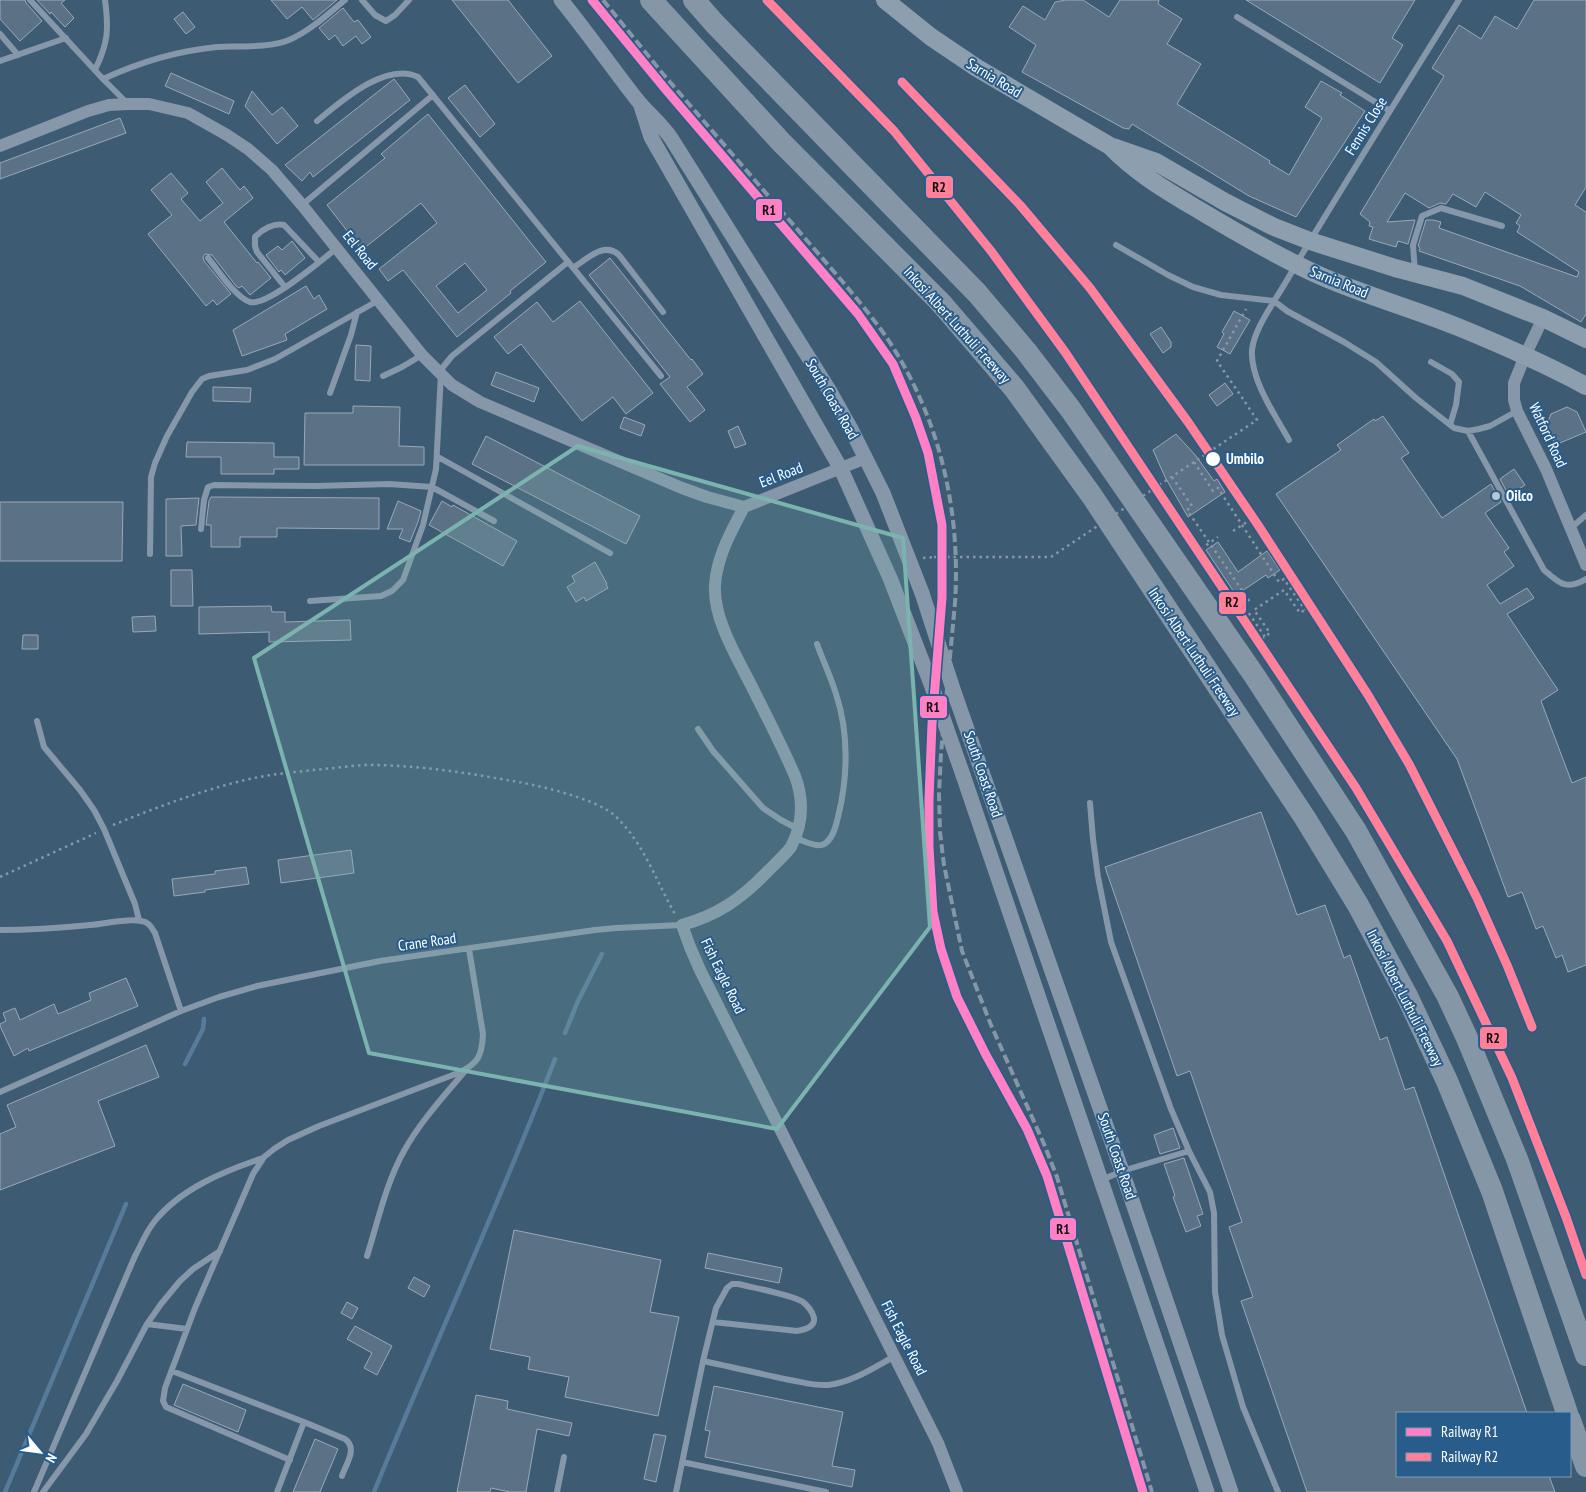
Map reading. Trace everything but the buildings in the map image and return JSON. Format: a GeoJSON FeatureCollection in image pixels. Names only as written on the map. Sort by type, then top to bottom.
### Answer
{"type":"FeatureCollection","features":[{"type":"Feature","properties":{"kind":"highway","name":"Inkosi Albert Luthuli Freeway"},"geometry":{"type":"LineString","coordinates":[[650,0],[781,142],[941,304],[1014,388],[1092,496],[1305,818],[1371,930],[1407,996],[1446,1081],[1492,1191],[1567,1412]]}},
{"type":"Feature","properties":{"kind":"highway"},"geometry":{"type":"LineString","coordinates":[[694,0],[977,293],[1026,351],[1071,410],[1259,683],[1356,831],[1448,997],[1517,1159],[1586,1355]]}},
{"type":"Feature","properties":{"kind":"highway"},"geometry":{"type":"LineString","coordinates":[[1571,1423],[1586,1466]]}},
{"type":"Feature","properties":{"kind":"main road","name":"Sarnia Road"},"geometry":{"type":"LineString","coordinates":[[885,0],[931,38],[977,68],[1110,146],[1156,162],[1225,202],[1272,226],[1310,241],[1415,274],[1464,286],[1543,318],[1586,339]]}},
{"type":"Feature","properties":{"kind":"main road","name":"Sarnia Road"},"geometry":{"type":"LineString","coordinates":[[1110,146],[1122,159],[1148,179],[1236,233],[1296,265],[1458,327],[1525,356],[1586,386]]}},
{"type":"Feature","properties":{"kind":"street","name":"South Coast Road"},"geometry":{"type":"LineString","coordinates":[[561,0],[639,102],[663,126],[671,138],[829,390],[866,458],[889,507],[922,593],[954,692],[1122,1171],[1231,1492]]}},
{"type":"Feature","properties":{"kind":"street","name":"South Coast Road"},"geometry":{"type":"LineString","coordinates":[[639,102],[651,137],[840,469],[890,578],[931,684],[1207,1492]]}},
{"type":"Feature","properties":{"kind":"street","name":"Eel Road"},"geometry":{"type":"LineString","coordinates":[[0,146],[109,105],[149,104],[188,114],[227,135],[261,160],[302,204],[422,355],[452,384],[480,402],[682,488],[706,497],[744,506],[866,458]]}},
{"type":"Feature","properties":{"kind":"street","name":"Watford Road"},"geometry":{"type":"LineString","coordinates":[[1543,318],[1514,383],[1517,412],[1546,469],[1586,564]]}},
{"type":"Feature","properties":{"kind":"street","name":"Fish Eagle Road"},"geometry":{"type":"LineString","coordinates":[[744,506],[720,558],[715,586],[717,608],[738,658],[798,784],[801,815],[797,833],[787,851],[745,894],[718,912],[701,920],[682,925],[700,970],[938,1443],[957,1492]]}},
{"type":"Feature","properties":{"kind":"lane"},"geometry":{"type":"LineString","coordinates":[[30,0],[128,104]]}},
{"type":"Feature","properties":{"kind":"lane"},"geometry":{"type":"LineString","coordinates":[[94,70],[101,56],[107,34],[104,0]]}},
{"type":"Feature","properties":{"kind":"lane"},"geometry":{"type":"LineString","coordinates":[[103,79],[131,66],[170,55],[216,47],[287,41],[310,28],[345,0]]}},
{"type":"Feature","properties":{"kind":"lane"},"geometry":{"type":"LineString","coordinates":[[362,0],[375,15],[386,21],[396,15],[410,0]]}},
{"type":"Feature","properties":{"kind":"lane","name":"Fennis Close"},"geometry":{"type":"LineString","coordinates":[[1288,440],[1264,396],[1256,375],[1252,358],[1255,340],[1274,301],[1310,241],[1459,0]]}},
{"type":"Feature","properties":{"kind":"lane"},"geometry":{"type":"LineString","coordinates":[[1236,17],[1390,111]]}},
{"type":"Feature","properties":{"kind":"lane"},"geometry":{"type":"LineString","coordinates":[[0,34],[18,55]]}},
{"type":"Feature","properties":{"kind":"lane"},"geometry":{"type":"LineString","coordinates":[[0,61],[66,38]]}},
{"type":"Feature","properties":{"kind":"lane"},"geometry":{"type":"LineString","coordinates":[[317,121],[360,89],[385,76],[413,74],[420,79],[661,376]]}},
{"type":"Feature","properties":{"kind":"lane"},"geometry":{"type":"LineString","coordinates":[[302,204],[433,95]]}},
{"type":"Feature","properties":{"kind":"lane"},"geometry":{"type":"LineString","coordinates":[[1415,274],[1413,245],[1422,216],[1441,208],[1502,226]]}},
{"type":"Feature","properties":{"kind":"lane"},"geometry":{"type":"LineString","coordinates":[[285,287],[255,249],[255,237],[260,232],[273,225],[284,225],[319,262]]}},
{"type":"Feature","properties":{"kind":"lane"},"geometry":{"type":"LineString","coordinates":[[1116,245],[1193,287],[1221,295],[1274,301],[1376,362],[1454,428],[1468,431],[1490,426],[1517,412]]}},
{"type":"Feature","properties":{"kind":"lane"},"geometry":{"type":"LineString","coordinates":[[208,258],[237,293],[249,302],[255,302],[264,299],[302,276],[337,248]]}},
{"type":"Feature","properties":{"kind":"lane"},"geometry":{"type":"LineString","coordinates":[[573,268],[601,250],[606,248],[613,250],[619,255],[663,312]]}},
{"type":"Feature","properties":{"kind":"lane"},"geometry":{"type":"LineString","coordinates":[[310,601],[381,596],[396,588],[406,572],[423,525],[432,487],[438,457],[440,373],[452,356],[568,262]]}},
{"type":"Feature","properties":{"kind":"lane"},"geometry":{"type":"LineString","coordinates":[[150,554],[149,497],[151,477],[167,436],[200,381],[209,376],[247,370],[275,359],[378,300]]}},
{"type":"Feature","properties":{"kind":"lane"},"geometry":{"type":"LineString","coordinates":[[330,393],[351,335],[357,312]]}},
{"type":"Feature","properties":{"kind":"lane"},"geometry":{"type":"LineString","coordinates":[[383,376],[402,368],[422,355]]}},
{"type":"Feature","properties":{"kind":"lane"},"geometry":{"type":"LineString","coordinates":[[1431,362],[1452,374],[1459,382],[1456,405],[1450,425]]}},
{"type":"Feature","properties":{"kind":"lane"},"geometry":{"type":"LineString","coordinates":[[1468,431],[1544,570],[1558,583],[1566,585],[1574,585],[1586,579]]}},
{"type":"Feature","properties":{"kind":"lane"},"geometry":{"type":"LineString","coordinates":[[438,457],[610,553]]}},
{"type":"Feature","properties":{"kind":"lane"},"geometry":{"type":"LineString","coordinates":[[201,529],[205,494],[208,487],[212,485],[316,486],[388,484],[432,487],[494,521]]}},
{"type":"Feature","properties":{"kind":"lane"},"geometry":{"type":"LineString","coordinates":[[1571,528],[1586,515]]}},
{"type":"Feature","properties":{"kind":"lane"},"geometry":{"type":"LineString","coordinates":[[698,729],[714,751],[763,808],[816,845],[822,845],[826,842],[837,822],[841,804],[846,752],[845,736],[837,695],[817,644]]}},
{"type":"Feature","properties":{"kind":"lane"},"geometry":{"type":"LineString","coordinates":[[37,721],[44,747],[80,790],[104,829],[135,904],[139,920]]}},
{"type":"Feature","properties":{"kind":"lane"},"geometry":{"type":"LineString","coordinates":[[1090,803],[1092,839],[1110,942],[1170,1108],[1210,1192],[1214,1213],[1215,1292],[1222,1335],[1243,1406],[1278,1492]]}},
{"type":"Feature","properties":{"kind":"lane"},"geometry":{"type":"LineString","coordinates":[[0,930],[30,930],[139,920],[149,924],[155,933],[181,1011]]}},
{"type":"Feature","properties":{"kind":"lane","name":"Crane Road"},"geometry":{"type":"LineString","coordinates":[[0,1092],[181,1011],[219,997],[286,979],[380,961],[616,928],[682,925]]}},
{"type":"Feature","properties":{"kind":"lane"},"geometry":{"type":"LineString","coordinates":[[34,1492],[135,1256],[154,1223],[168,1207],[188,1192],[234,1168],[264,1157],[281,1144],[319,1126],[466,1070],[472,1066],[481,1054],[483,1034],[470,949]]}},
{"type":"Feature","properties":{"kind":"lane"},"geometry":{"type":"LineString","coordinates":[[367,1256],[386,1194],[405,1148],[432,1111],[466,1070]]}},
{"type":"Feature","properties":{"kind":"lane"},"geometry":{"type":"LineString","coordinates":[[1101,1181],[1122,1171],[1189,1151]]}},
{"type":"Feature","properties":{"kind":"lane"},"geometry":{"type":"LineString","coordinates":[[264,1157],[253,1174],[187,1329],[163,1397],[163,1403],[166,1407],[290,1460]]}},
{"type":"Feature","properties":{"kind":"lane"},"geometry":{"type":"LineString","coordinates":[[44,1492],[86,1434],[117,1382],[147,1324],[180,1281],[193,1269],[221,1251]]}},
{"type":"Feature","properties":{"kind":"lane"},"geometry":{"type":"LineString","coordinates":[[676,1492],[703,1360],[713,1322],[720,1298],[727,1288],[734,1284],[797,1299],[806,1305],[814,1318],[810,1326],[797,1331],[713,1322]]}},
{"type":"Feature","properties":{"kind":"lane"},"geometry":{"type":"LineString","coordinates":[[147,1324],[187,1329]]}},
{"type":"Feature","properties":{"kind":"lane"},"geometry":{"type":"LineString","coordinates":[[703,1360],[773,1377],[829,1385],[843,1382],[894,1356]]}},
{"type":"Feature","properties":{"kind":"lane"},"geometry":{"type":"LineString","coordinates":[[172,1371],[345,1439],[350,1444],[351,1452],[342,1476]]}},
{"type":"Feature","properties":{"kind":"lane"},"geometry":{"type":"LineString","coordinates":[[277,1492],[304,1422]]}},
{"type":"Feature","properties":{"kind":"lane"},"geometry":{"type":"LineString","coordinates":[[557,1492],[564,1457]]}},
{"type":"Feature","properties":{"kind":"lane"},"geometry":{"type":"LineString","coordinates":[[682,1462],[826,1492]]}},
{"type":"Feature","properties":{"kind":"path"},"geometry":{"type":"LineString","coordinates":[[925,558],[1051,557],[1256,420],[1217,361],[1252,298]]}},
{"type":"Feature","properties":{"kind":"path"},"geometry":{"type":"LineString","coordinates":[[1194,462],[1213,491],[1218,488],[1279,582],[1284,579],[1304,610]]}},
{"type":"Feature","properties":{"kind":"path"},"geometry":{"type":"LineString","coordinates":[[1172,476],[1192,506],[1187,510],[1250,602],[1244,606],[1265,637]]}},
{"type":"Feature","properties":{"kind":"path"},"geometry":{"type":"LineString","coordinates":[[1233,532],[1250,520]]}},
{"type":"Feature","properties":{"kind":"path"},"geometry":{"type":"LineString","coordinates":[[1201,549],[1218,537]]}},
{"type":"Feature","properties":{"kind":"path"},"geometry":{"type":"LineString","coordinates":[[1262,639],[1270,633],[1254,610],[1284,590],[1300,613],[1308,608]]}},
{"type":"Feature","properties":{"kind":"path"},"geometry":{"type":"LineString","coordinates":[[0,877],[104,829],[160,806],[212,788],[243,780],[313,770],[366,765],[402,766],[447,770],[517,782],[580,799],[612,814],[639,844],[682,925]]}},
{"type":"Feature","properties":{"kind":"highlighted area"},"geometry":{"type":"Polygon","coordinates":[[[578,446],[903,538],[930,927],[777,1129],[369,1053],[254,658],[578,446]]]}},
{"type":"Feature","properties":{"kind":"waterway"},"geometry":{"type":"LineString","coordinates":[[565,1033],[578,1001],[602,954]]}},
{"type":"Feature","properties":{"kind":"waterway"},"geometry":{"type":"LineString","coordinates":[[185,1064],[203,1029],[204,1019]]}},
{"type":"Feature","properties":{"kind":"waterway"},"geometry":{"type":"LineString","coordinates":[[374,1492],[534,1114],[555,1059]]}},
{"type":"Feature","properties":{"kind":"waterway"},"geometry":{"type":"LineString","coordinates":[[5,1492],[126,1204]]}},
{"type":"Feature","properties":{"kind":"railway"},"geometry":{"type":"LineString","coordinates":[[592,0],[666,90],[858,314],[893,364],[916,418],[928,453],[942,525],[942,598],[932,724],[929,799],[929,847],[933,912],[941,949],[957,997],[986,1055],[1027,1129],[1047,1176],[1143,1492]]}},
{"type":"Feature","properties":{"kind":"railway"},"geometry":{"type":"LineString","coordinates":[[603,0],[663,74],[876,323],[905,368],[933,431],[943,464],[950,498],[956,568],[955,603],[939,794],[940,832],[944,865],[962,951],[991,1025],[1057,1177],[1152,1492]]}},
{"type":"Feature","properties":{"kind":"rail line","name":"R1"},"geometry":{"type":"LineString","coordinates":[[592,0],[666,90],[858,314],[893,364],[916,418],[928,453],[942,525],[942,598],[932,724],[929,799],[929,847],[933,912],[941,949],[957,997],[986,1055],[1027,1129],[1047,1176],[1143,1492]]}},
{"type":"Feature","properties":{"kind":"rail line","name":"R2"},"geometry":{"type":"LineString","coordinates":[[767,0],[894,131],[991,251],[1065,352],[1356,788],[1447,941],[1512,1078],[1566,1217],[1586,1275]]}},
{"type":"Feature","properties":{"kind":"rail line","name":"R2"},"geometry":{"type":"LineString","coordinates":[[902,82],[1020,205],[1090,288],[1188,422],[1258,525],[1368,695],[1409,764],[1477,898],[1532,1027]]}},
{"type":"Feature","properties":{"kind":"place","name":"Umbilo"},"geometry":{"type":"Point","coordinates":[1213,459]}},
{"type":"Feature","properties":{"kind":"place","name":"Oilco"},"geometry":{"type":"Point","coordinates":[1496,496]}}]}
